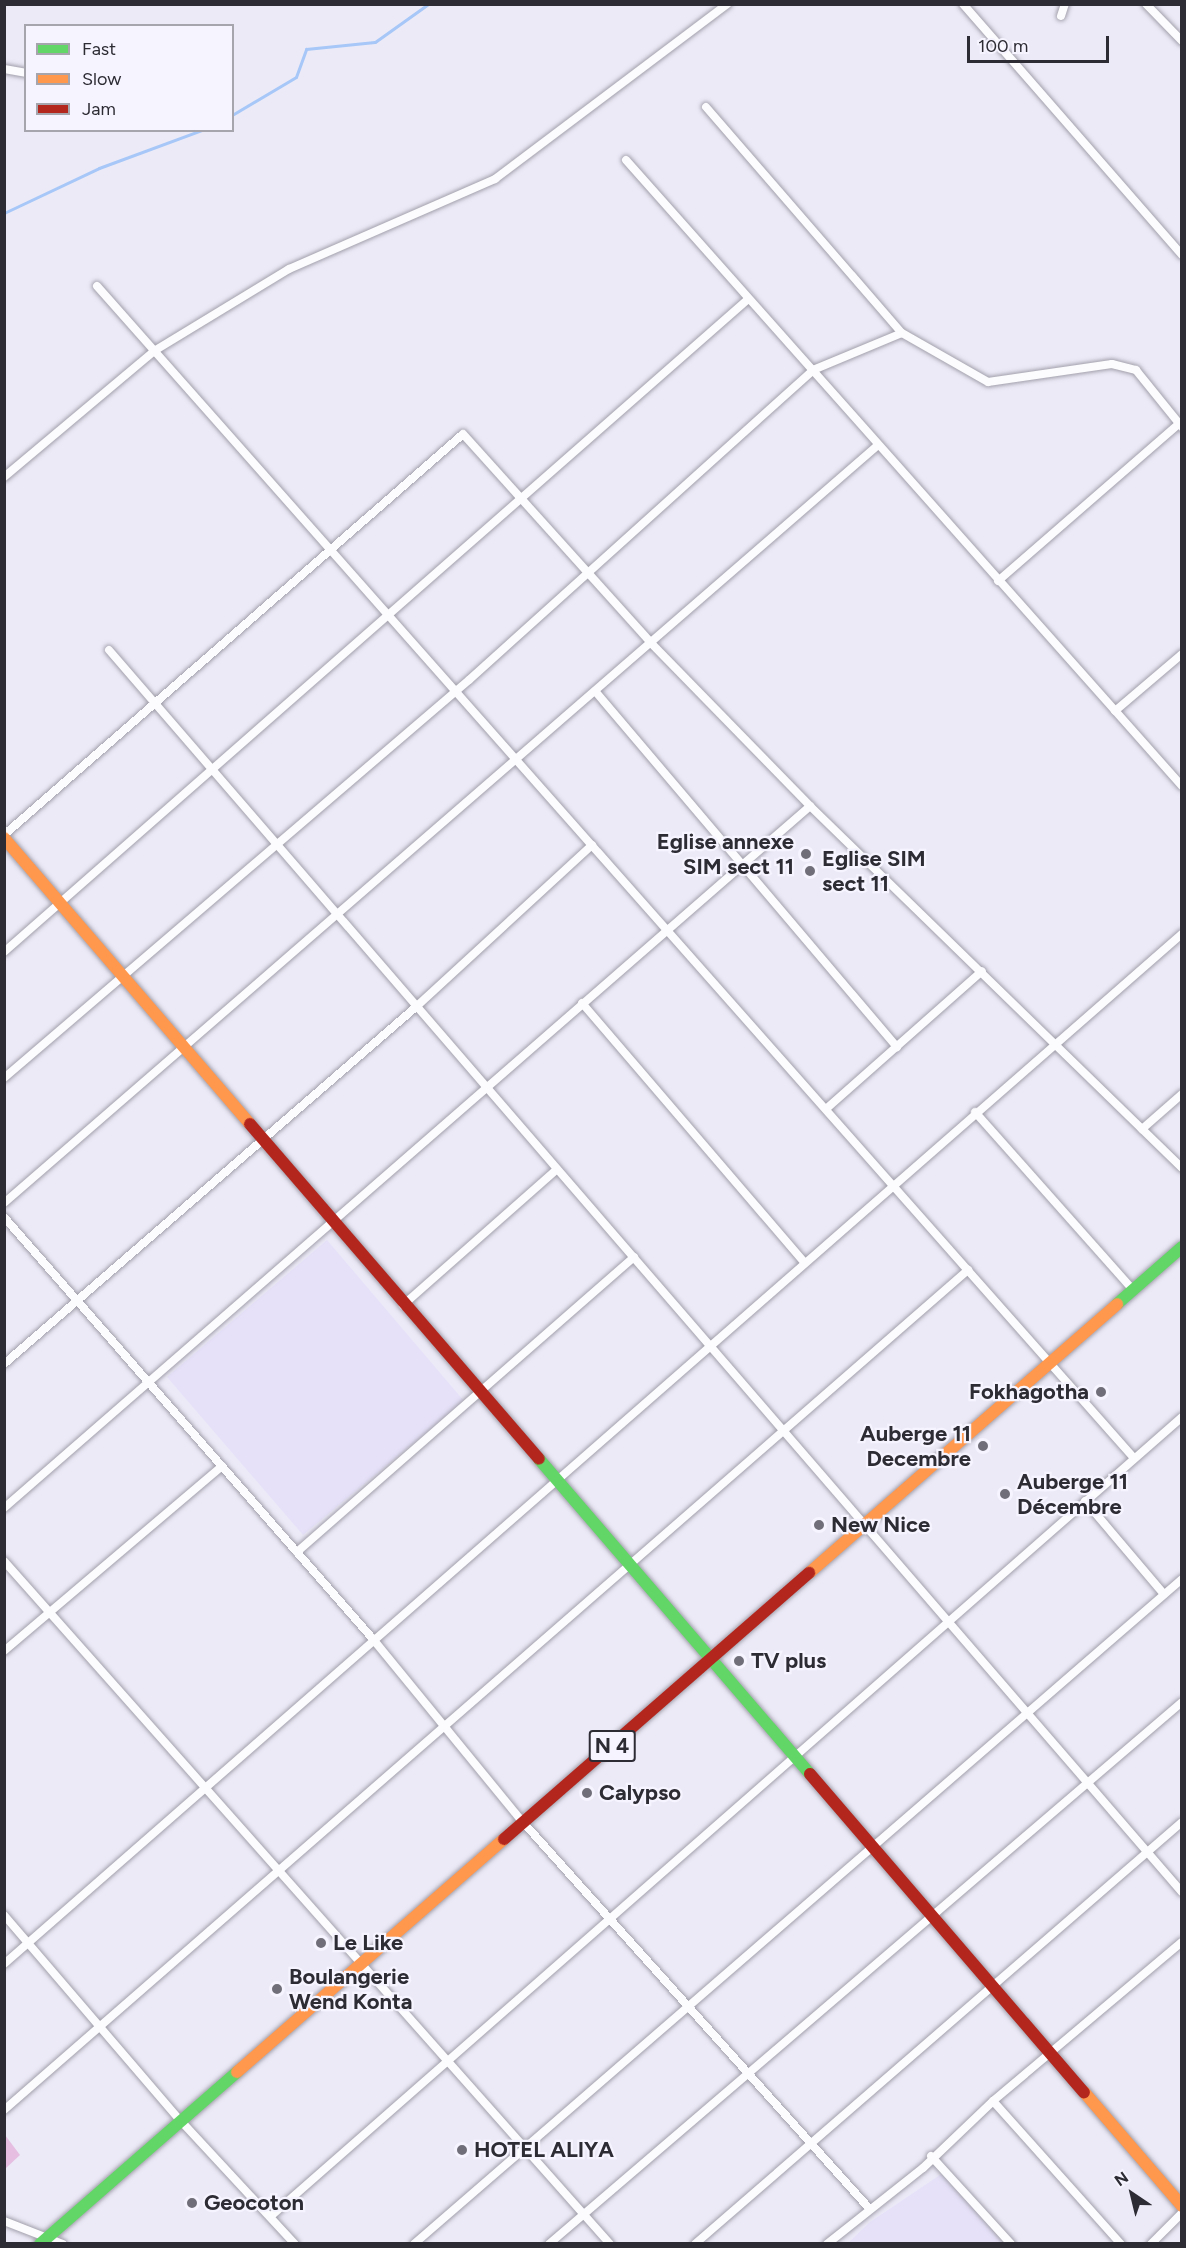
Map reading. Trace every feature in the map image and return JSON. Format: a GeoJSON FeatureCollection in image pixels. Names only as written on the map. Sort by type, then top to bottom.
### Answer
{"type":"FeatureCollection","features":[{"type":"Feature","properties":{"kind":"main road"},"geometry":{"type":"LineString","coordinates":[[4,837],[58,905],[120,974],[182,1050],[1182,2206]]}},
{"type":"Feature","properties":{"kind":"main road","name":"N 4"},"geometry":{"type":"LineString","coordinates":[[43,2241],[358,1962],[710,1660],[866,1520],[1182,1247]]}},
{"type":"Feature","properties":{"kind":"street"},"geometry":{"type":"LineString","coordinates":[[4,477],[154,351],[289,269],[495,179],[727,4]]}},
{"type":"Feature","properties":{"kind":"street"},"geometry":{"type":"LineString","coordinates":[[963,4],[1182,255]]}},
{"type":"Feature","properties":{"kind":"street"},"geometry":{"type":"LineString","coordinates":[[1061,16],[1065,4]]}},
{"type":"Feature","properties":{"kind":"street"},"geometry":{"type":"LineString","coordinates":[[1146,4],[1182,41]]}},
{"type":"Feature","properties":{"kind":"street"},"geometry":{"type":"LineString","coordinates":[[4,69],[24,73]]}},
{"type":"Feature","properties":{"kind":"street"},"geometry":{"type":"LineString","coordinates":[[706,107],[902,333],[988,382],[1112,364],[1136,370],[1181,424],[998,581]]}},
{"type":"Feature","properties":{"kind":"street"},"geometry":{"type":"LineString","coordinates":[[626,160],[746,301],[813,370],[877,446],[1181,785]]}},
{"type":"Feature","properties":{"kind":"street"},"geometry":{"type":"LineString","coordinates":[[97,286],[1134,1458]]}},
{"type":"Feature","properties":{"kind":"street"},"geometry":{"type":"LineString","coordinates":[[4,952],[746,301]]}},
{"type":"Feature","properties":{"kind":"street"},"geometry":{"type":"LineString","coordinates":[[4,1078],[120,974],[456,691],[813,370],[902,333]]}},
{"type":"Feature","properties":{"kind":"street"},"geometry":{"type":"LineString","coordinates":[[4,837],[332,552],[463,434],[651,643],[810,806],[1056,1042],[1182,1168]]}},
{"type":"Feature","properties":{"kind":"street"},"geometry":{"type":"LineString","coordinates":[[4,1203],[877,446]]}},
{"type":"Feature","properties":{"kind":"street"},"geometry":{"type":"LineString","coordinates":[[109,650],[708,1344],[866,1520],[948,1621],[1182,1892]]}},
{"type":"Feature","properties":{"kind":"street"},"geometry":{"type":"LineString","coordinates":[[1115,711],[1182,654]]}},
{"type":"Feature","properties":{"kind":"street"},"geometry":{"type":"LineString","coordinates":[[595,692],[897,1047]]}},
{"type":"Feature","properties":{"kind":"street"},"geometry":{"type":"LineString","coordinates":[[4,1508],[147,1380],[332,1223],[810,806]]}},
{"type":"Feature","properties":{"kind":"street"},"geometry":{"type":"LineString","coordinates":[[4,1364],[417,1006],[592,845]]}},
{"type":"Feature","properties":{"kind":"street"},"geometry":{"type":"LineString","coordinates":[[4,1964],[708,1344],[1182,934]]}},
{"type":"Feature","properties":{"kind":"street"},"geometry":{"type":"LineString","coordinates":[[825,1109],[982,971]]}},
{"type":"Feature","properties":{"kind":"street"},"geometry":{"type":"LineString","coordinates":[[582,1003],[803,1261]]}},
{"type":"Feature","properties":{"kind":"street"},"geometry":{"type":"LineString","coordinates":[[1142,1129],[1182,1094]]}},
{"type":"Feature","properties":{"kind":"street"},"geometry":{"type":"LineString","coordinates":[[975,1112],[1133,1290]]}},
{"type":"Feature","properties":{"kind":"street"},"geometry":{"type":"LineString","coordinates":[[403,1305],[557,1169]]}},
{"type":"Feature","properties":{"kind":"street"},"geometry":{"type":"LineString","coordinates":[[4,1217],[372,1638],[441,1726],[522,1821],[686,2008],[751,2073],[868,2207]]}},
{"type":"Feature","properties":{"kind":"street"},"geometry":{"type":"LineString","coordinates":[[297,1552],[481,1395],[634,1257]]}},
{"type":"Feature","properties":{"kind":"street"},"geometry":{"type":"LineString","coordinates":[[4,2110],[103,2026],[277,1868],[968,1270]]}},
{"type":"Feature","properties":{"kind":"street"},"geometry":{"type":"LineString","coordinates":[[271,2216],[793,1756],[1182,1418]]}},
{"type":"Feature","properties":{"kind":"street"},"geometry":{"type":"LineString","coordinates":[[4,1651],[222,1466]]}},
{"type":"Feature","properties":{"kind":"street"},"geometry":{"type":"LineString","coordinates":[[1085,1502],[1164,1594]]}},
{"type":"Feature","properties":{"kind":"street"},"geometry":{"type":"LineString","coordinates":[[4,1561],[610,2244]]}},
{"type":"Feature","properties":{"kind":"street"},"geometry":{"type":"LineString","coordinates":[[414,2244],[1182,1579]]}},
{"type":"Feature","properties":{"kind":"street"},"geometry":{"type":"LineString","coordinates":[[549,2244],[1182,1702]]}},
{"type":"Feature","properties":{"kind":"street"},"geometry":{"type":"LineString","coordinates":[[695,2244],[812,2144],[990,1984],[1182,1822]]}},
{"type":"Feature","properties":{"kind":"street"},"geometry":{"type":"LineString","coordinates":[[4,1915],[103,2026],[180,2120],[295,2244]]}},
{"type":"Feature","properties":{"kind":"street"},"geometry":{"type":"LineString","coordinates":[[826,2244],[868,2207],[923,2168],[931,2156],[993,2101],[1182,1942]]}},
{"type":"Feature","properties":{"kind":"street"},"geometry":{"type":"LineString","coordinates":[[993,2101],[1121,2244]]}},
{"type":"Feature","properties":{"kind":"street"},"geometry":{"type":"LineString","coordinates":[[931,2156],[1011,2244]]}},
{"type":"Feature","properties":{"kind":"street"},"geometry":{"type":"LineString","coordinates":[[1151,2244],[1182,2213]]}},
{"type":"Feature","properties":{"kind":"street"},"geometry":{"type":"LineString","coordinates":[[4,2221],[43,2241],[63,2244]]}},
{"type":"Feature","properties":{"kind":"shaded area"},"geometry":{"type":"Polygon","coordinates":[[[327,1240],[464,1401],[303,1535],[167,1377],[327,1240]]]}},
{"type":"Feature","properties":{"kind":"shaded area"},"geometry":{"type":"Polygon","coordinates":[[[5,2135],[20,2155],[4,2169],[5,2135]]]}},
{"type":"Feature","properties":{"kind":"shaded area"},"geometry":{"type":"Polygon","coordinates":[[[943,2173],[1003,2243],[847,2244],[870,2222],[943,2173]]]}},
{"type":"Feature","properties":{"kind":"waterway"},"geometry":{"type":"LineString","coordinates":[[234,114],[296,77],[306,49],[375,42],[428,4]]}},
{"type":"Feature","properties":{"kind":"waterway"},"geometry":{"type":"LineString","coordinates":[[4,213],[99,168],[197,132]]}},
{"type":"Feature","properties":{"kind":"traffic: fast"},"geometry":{"type":"LineString","coordinates":[[1117,1304],[1182,1247]]}},
{"type":"Feature","properties":{"kind":"traffic: fast"},"geometry":{"type":"LineString","coordinates":[[539,1459],[810,1774]]}},
{"type":"Feature","properties":{"kind":"traffic: fast"},"geometry":{"type":"LineString","coordinates":[[40,2244],[237,2072]]}},
{"type":"Feature","properties":{"kind":"traffic: slow"},"geometry":{"type":"LineString","coordinates":[[4,838],[250,1124]]}},
{"type":"Feature","properties":{"kind":"traffic: slow"},"geometry":{"type":"LineString","coordinates":[[809,1573],[1117,1304]]}},
{"type":"Feature","properties":{"kind":"traffic: slow"},"geometry":{"type":"LineString","coordinates":[[237,2072],[504,1839]]}},
{"type":"Feature","properties":{"kind":"traffic: slow"},"geometry":{"type":"LineString","coordinates":[[1084,2092],[1182,2206]]}},
{"type":"Feature","properties":{"kind":"traffic: jam"},"geometry":{"type":"LineString","coordinates":[[250,1124],[539,1459]]}},
{"type":"Feature","properties":{"kind":"traffic: jam"},"geometry":{"type":"LineString","coordinates":[[504,1839],[809,1573]]}},
{"type":"Feature","properties":{"kind":"traffic: jam"},"geometry":{"type":"LineString","coordinates":[[810,1774],[1084,2092]]}},
{"type":"Feature","properties":{"kind":"place","name":"Eglise annexe SIM sect 11"},"geometry":{"type":"Point","coordinates":[806,854]}},
{"type":"Feature","properties":{"kind":"place","name":"Eglise SIM sect 11"},"geometry":{"type":"Point","coordinates":[810,871]}},
{"type":"Feature","properties":{"kind":"place","name":"Fokhagotha"},"geometry":{"type":"Point","coordinates":[1101,1392]}},
{"type":"Feature","properties":{"kind":"place","name":"Auberge 11 Decembre"},"geometry":{"type":"Point","coordinates":[983,1446]}},
{"type":"Feature","properties":{"kind":"place","name":"Auberge 11 Décembre"},"geometry":{"type":"Point","coordinates":[1005,1494]}},
{"type":"Feature","properties":{"kind":"place","name":"New Nice"},"geometry":{"type":"Point","coordinates":[819,1525]}},
{"type":"Feature","properties":{"kind":"place","name":"TV plus"},"geometry":{"type":"Point","coordinates":[739,1661]}},
{"type":"Feature","properties":{"kind":"place","name":"Calypso"},"geometry":{"type":"Point","coordinates":[587,1793]}},
{"type":"Feature","properties":{"kind":"place","name":"Le Like"},"geometry":{"type":"Point","coordinates":[321,1943]}},
{"type":"Feature","properties":{"kind":"place","name":"Boulangerie Wend Konta"},"geometry":{"type":"Point","coordinates":[277,1989]}},
{"type":"Feature","properties":{"kind":"place","name":"HOTEL ALIYA"},"geometry":{"type":"Point","coordinates":[462,2150]}},
{"type":"Feature","properties":{"kind":"place","name":"Geocoton"},"geometry":{"type":"Point","coordinates":[192,2203]}}]}
